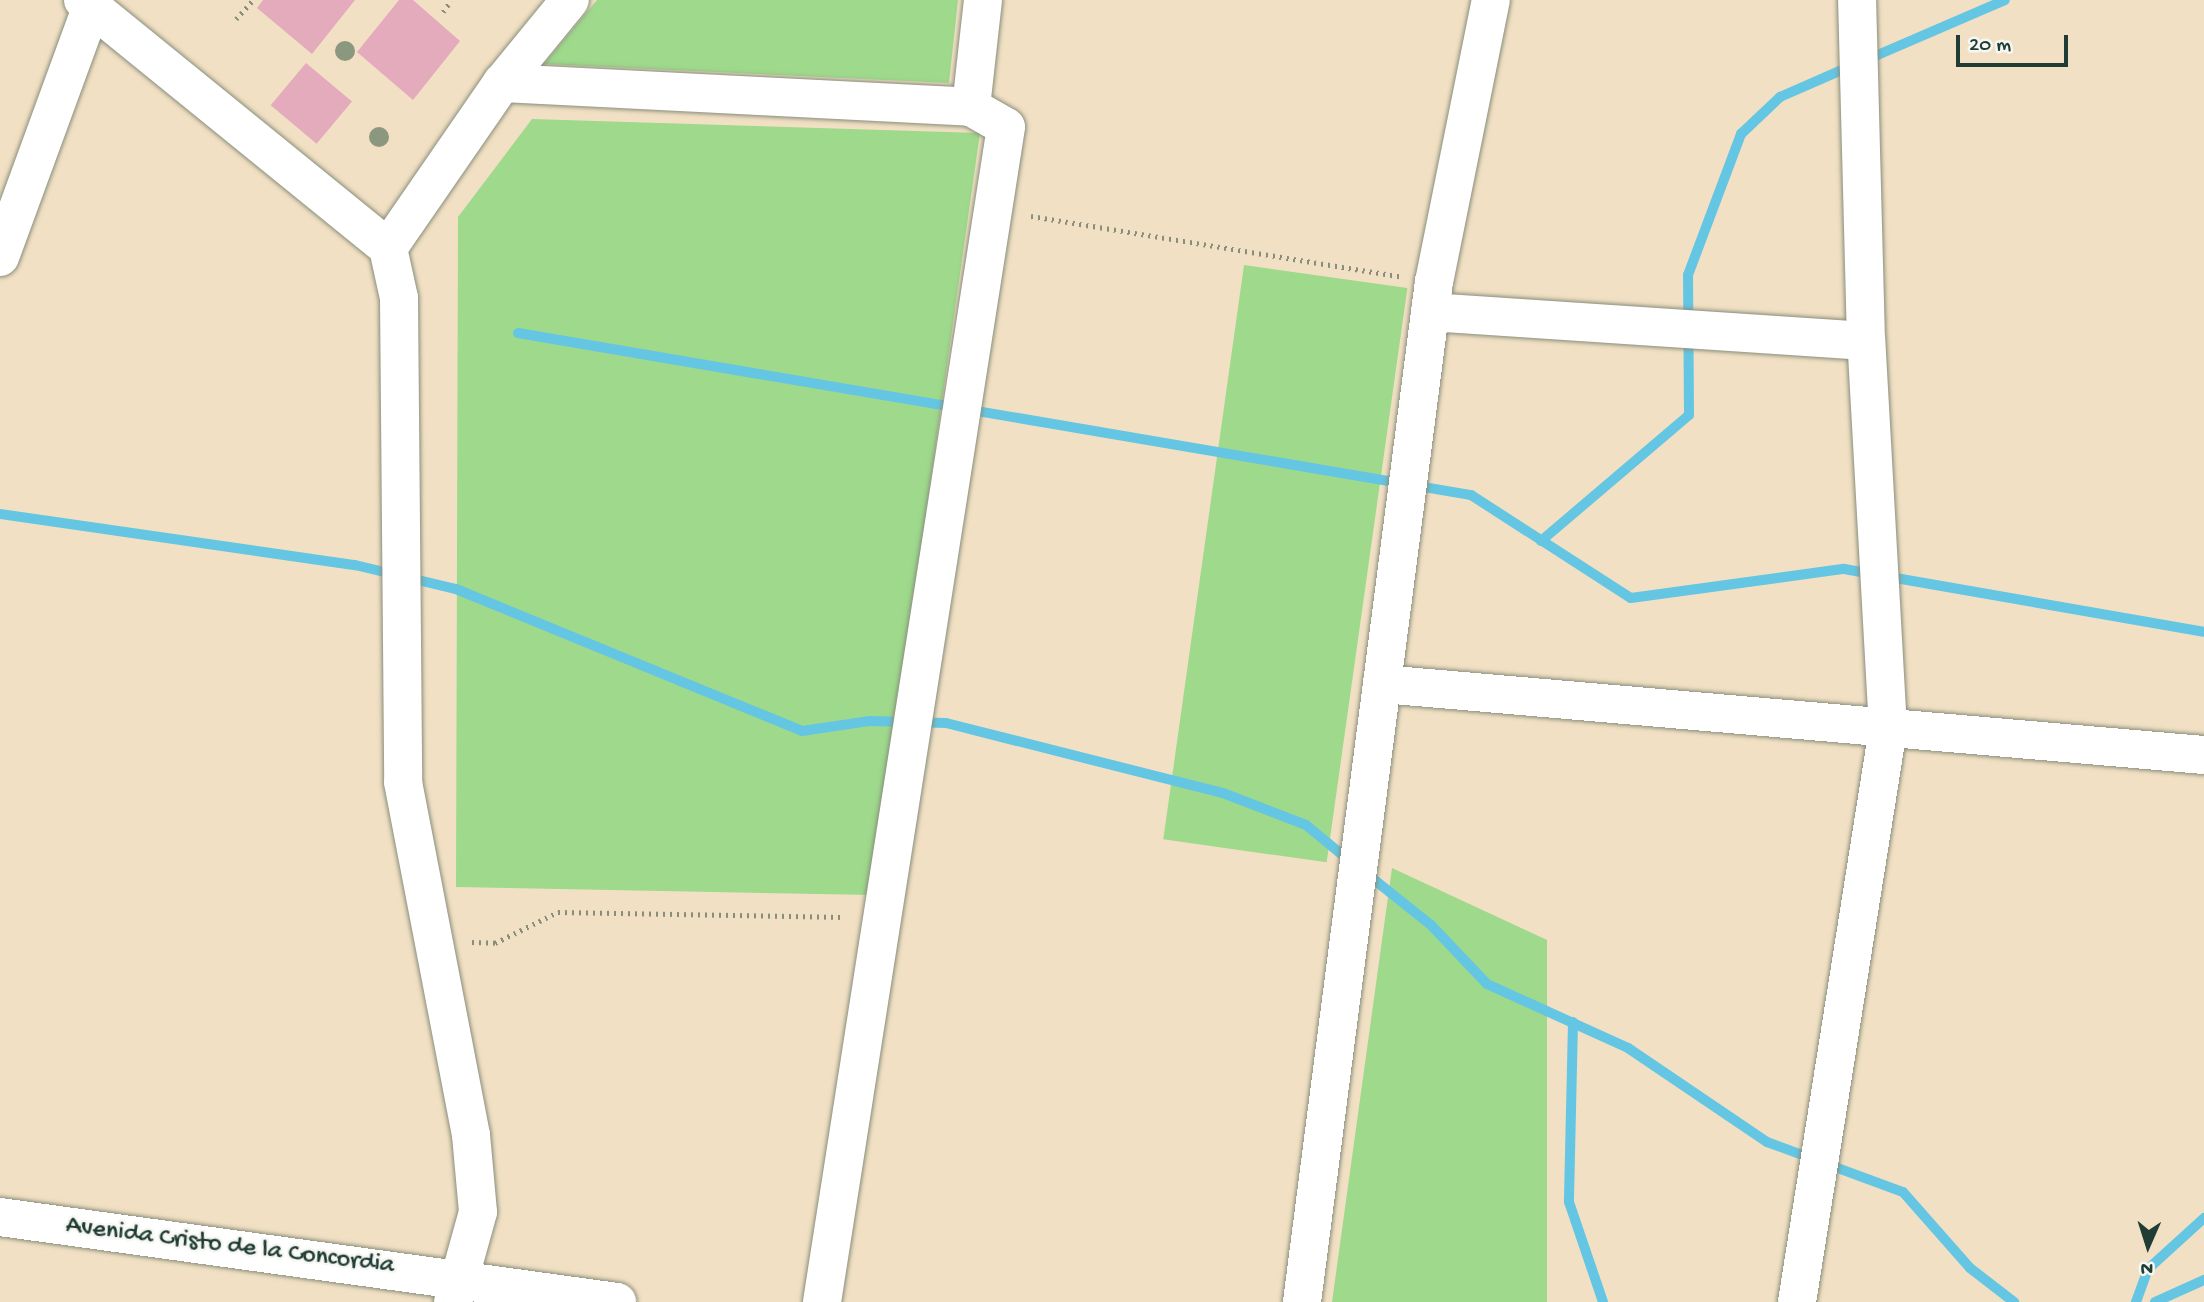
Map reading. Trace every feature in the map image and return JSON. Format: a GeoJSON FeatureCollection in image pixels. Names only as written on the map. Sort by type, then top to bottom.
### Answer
{"type":"FeatureCollection","features":[{"type":"Feature","properties":{"kind":"street"},"geometry":{"type":"LineString","coordinates":[[388,248],[502,83],[570,0]]}},
{"type":"Feature","properties":{"kind":"street"},"geometry":{"type":"LineString","coordinates":[[971,107],[983,0]]}},
{"type":"Feature","properties":{"kind":"street"},"geometry":{"type":"LineString","coordinates":[[1302,1302],[1432,297],[1491,0]]}},
{"type":"Feature","properties":{"kind":"street"},"geometry":{"type":"LineString","coordinates":[[1797,1302],[1888,729],[1866,341],[1857,0]]}},
{"type":"Feature","properties":{"kind":"street"},"geometry":{"type":"LineString","coordinates":[[0,257],[87,4],[388,248],[399,298],[403,782],[471,1135],[478,1212],[456,1289]]}},
{"type":"Feature","properties":{"kind":"street"},"geometry":{"type":"LineString","coordinates":[[502,83],[971,107],[1006,127],[995,211],[822,1302]]}},
{"type":"Feature","properties":{"kind":"street"},"geometry":{"type":"LineString","coordinates":[[1432,297],[1866,341]]}},
{"type":"Feature","properties":{"kind":"street"},"geometry":{"type":"LineString","coordinates":[[1382,684],[2204,755]]}},
{"type":"Feature","properties":{"kind":"street","name":"Avenida Cristo de la Concordia"},"geometry":{"type":"LineString","coordinates":[[0,1217],[456,1289],[617,1302]]}},
{"type":"Feature","properties":{"kind":"path"},"geometry":{"type":"LineString","coordinates":[[236,19],[253,0]]}},
{"type":"Feature","properties":{"kind":"path"},"geometry":{"type":"LineString","coordinates":[[443,12],[451,0]]}},
{"type":"Feature","properties":{"kind":"path"},"geometry":{"type":"LineString","coordinates":[[995,211],[1432,297]]}},
{"type":"Feature","properties":{"kind":"path"},"geometry":{"type":"LineString","coordinates":[[434,942],[495,943],[558,912],[883,918]]}},
{"type":"Feature","properties":{"kind":"green space"},"geometry":{"type":"Polygon","coordinates":[[[597,0],[958,0],[949,83],[544,64],[597,0]]]}},
{"type":"Feature","properties":{"kind":"green space"},"geometry":{"type":"Polygon","coordinates":[[[532,119],[980,133],[872,895],[456,887],[458,217],[532,119]]]}},
{"type":"Feature","properties":{"kind":"green space"},"geometry":{"type":"Polygon","coordinates":[[[1244,265],[1407,288],[1327,862],[1163,839],[1244,265]]]}},
{"type":"Feature","properties":{"kind":"green space"},"geometry":{"type":"Polygon","coordinates":[[[1392,868],[1547,940],[1547,1302],[1332,1302],[1392,868]]]}},
{"type":"Feature","properties":{"kind":"building"},"geometry":{"type":"Polygon","coordinates":[[[263,0],[355,0],[312,54],[257,8],[263,0]]]}},
{"type":"Feature","properties":{"kind":"building"},"geometry":{"type":"Polygon","coordinates":[[[399,0],[413,0],[460,41],[413,100],[357,52],[399,0]]]}},
{"type":"Feature","properties":{"kind":"building"},"geometry":{"type":"Polygon","coordinates":[[[306,63],[352,102],[317,144],[271,105],[306,63]]]}},
{"type":"Feature","properties":{"kind":"waterway"},"geometry":{"type":"LineString","coordinates":[[1866,60],[2005,0]]}},
{"type":"Feature","properties":{"kind":"waterway"},"geometry":{"type":"LineString","coordinates":[[1541,541],[1689,415],[1688,275],[1741,134],[1780,97],[1851,66]]}},
{"type":"Feature","properties":{"kind":"waterway"},"geometry":{"type":"LineString","coordinates":[[518,333],[1471,495],[1631,598],[1844,569],[2204,632]]}},
{"type":"Feature","properties":{"kind":"waterway"},"geometry":{"type":"LineString","coordinates":[[0,514],[355,565],[456,589],[802,731],[870,721],[946,723],[1223,793],[1306,825],[1351,862]]}},
{"type":"Feature","properties":{"kind":"waterway"},"geometry":{"type":"LineString","coordinates":[[1367,874],[1431,925],[1487,984],[1628,1048],[1767,1142],[1903,1192],[1970,1268],[2014,1302]]}},
{"type":"Feature","properties":{"kind":"waterway"},"geometry":{"type":"LineString","coordinates":[[1573,1022],[1569,1202],[1603,1302]]}},
{"type":"Feature","properties":{"kind":"waterway"},"geometry":{"type":"LineString","coordinates":[[2136,1302],[2148,1269],[2204,1218]]}},
{"type":"Feature","properties":{"kind":"waterway"},"geometry":{"type":"LineString","coordinates":[[2155,1302],[2204,1280]]}}]}
